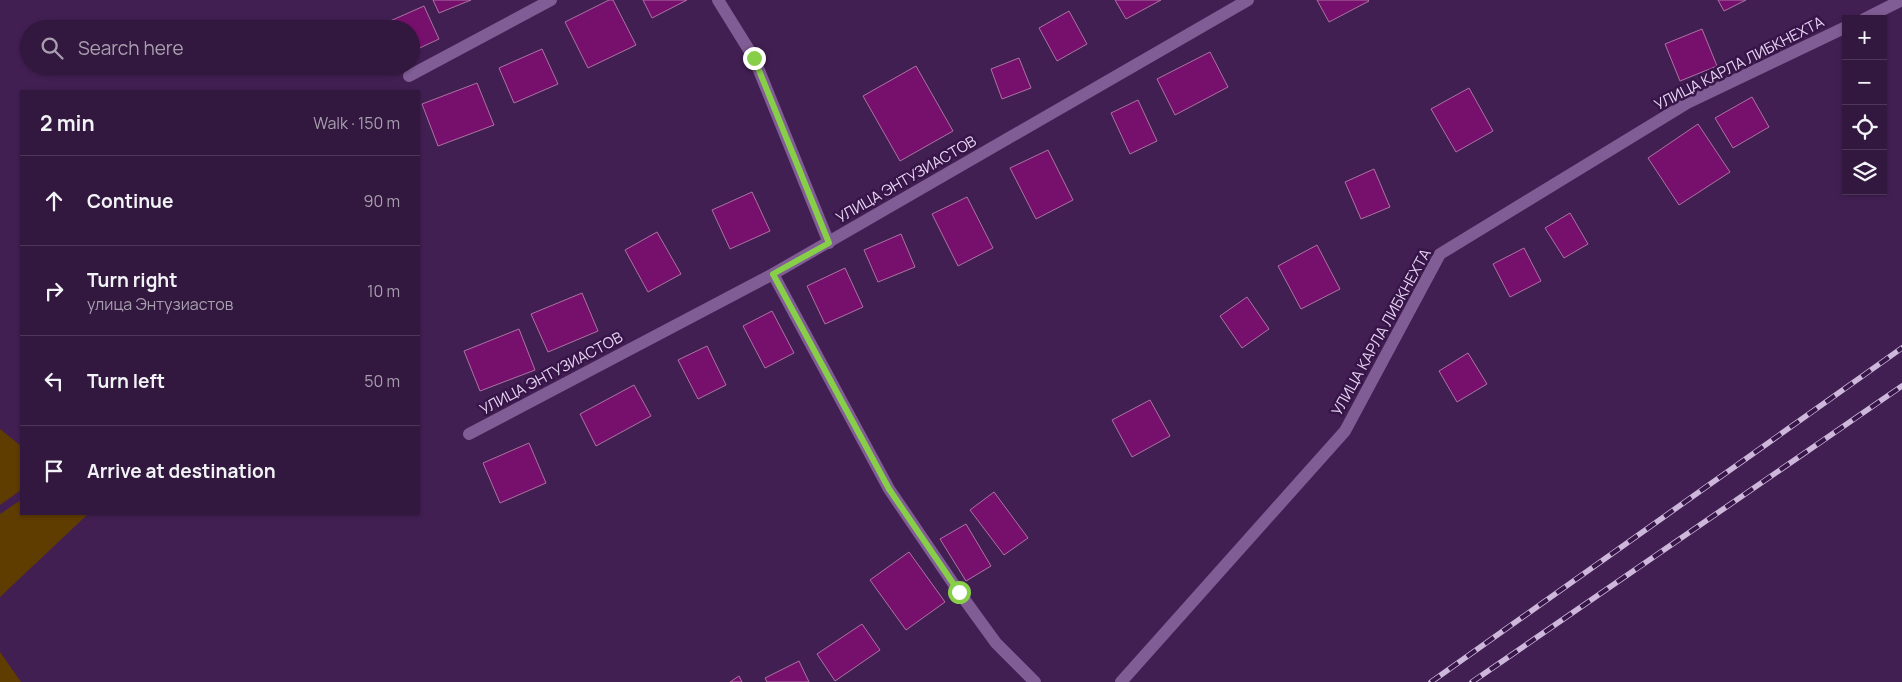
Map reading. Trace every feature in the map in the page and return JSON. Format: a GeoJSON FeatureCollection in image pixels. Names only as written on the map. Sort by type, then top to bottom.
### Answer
{"type":"FeatureCollection","features":[{"type":"Feature","properties":{"kind":"street"},"geometry":{"type":"LineString","coordinates":[[420,70],[551,0]]}},
{"type":"Feature","properties":{"kind":"street"},"geometry":{"type":"LineString","coordinates":[[718,0],[754,58],[829,243]]}},
{"type":"Feature","properties":{"kind":"street","name":"УЛИЦА ЭНТУЗИАСТОВ"},"geometry":{"type":"LineString","coordinates":[[469,434],[829,243],[1248,0]]}},
{"type":"Feature","properties":{"kind":"street"},"geometry":{"type":"LineString","coordinates":[[1872,15],[1902,0]]}},
{"type":"Feature","properties":{"kind":"street","name":"УЛИЦА КАРЛА ЛИБКНЕХТА"},"geometry":{"type":"LineString","coordinates":[[1121,682],[1345,431],[1440,254],[1689,102],[1842,29]]}},
{"type":"Feature","properties":{"kind":"street"},"geometry":{"type":"LineString","coordinates":[[773,274],[889,489],[996,643],[1035,682]]}},
{"type":"Feature","properties":{"kind":"shaded area"},"geometry":{"type":"Polygon","coordinates":[[[0,429],[20,445],[20,491],[0,505],[0,429]]]}},
{"type":"Feature","properties":{"kind":"shaded area"},"geometry":{"type":"Polygon","coordinates":[[[20,501],[20,515],[87,515],[0,597],[0,514],[20,501]]]}},
{"type":"Feature","properties":{"kind":"shaded area"},"geometry":{"type":"Polygon","coordinates":[[[0,652],[21,682],[0,682],[0,652]]]}},
{"type":"Feature","properties":{"kind":"building"},"geometry":{"type":"Polygon","coordinates":[[[433,0],[471,0],[439,13],[433,0]]]}},
{"type":"Feature","properties":{"kind":"building"},"geometry":{"type":"Polygon","coordinates":[[[609,0],[613,0],[636,45],[588,68],[565,22],[609,0]]]}},
{"type":"Feature","properties":{"kind":"building"},"geometry":{"type":"Polygon","coordinates":[[[643,0],[687,0],[652,18],[643,0]]]}},
{"type":"Feature","properties":{"kind":"building"},"geometry":{"type":"Polygon","coordinates":[[[1115,0],[1161,0],[1126,19],[1115,0]]]}},
{"type":"Feature","properties":{"kind":"building"},"geometry":{"type":"Polygon","coordinates":[[[1317,0],[1368,0],[1369,1],[1329,22],[1317,0]]]}},
{"type":"Feature","properties":{"kind":"building"},"geometry":{"type":"Polygon","coordinates":[[[1718,0],[1746,0],[1724,11],[1718,0]]]}},
{"type":"Feature","properties":{"kind":"building"},"geometry":{"type":"Polygon","coordinates":[[[424,6],[439,39],[420,48],[420,20],[392,20],[424,6]]]}},
{"type":"Feature","properties":{"kind":"building"},"geometry":{"type":"Polygon","coordinates":[[[1069,11],[1087,44],[1057,61],[1039,28],[1069,11]]]}},
{"type":"Feature","properties":{"kind":"building"},"geometry":{"type":"Polygon","coordinates":[[[1702,29],[1717,66],[1680,81],[1665,44],[1702,29]]]}},
{"type":"Feature","properties":{"kind":"building"},"geometry":{"type":"Polygon","coordinates":[[[542,49],[558,84],[514,103],[499,68],[542,49]]]}},
{"type":"Feature","properties":{"kind":"building"},"geometry":{"type":"Polygon","coordinates":[[[1210,52],[1228,87],[1175,115],[1157,79],[1210,52]]]}},
{"type":"Feature","properties":{"kind":"building"},"geometry":{"type":"Polygon","coordinates":[[[1019,58],[1031,88],[1002,99],[991,69],[1019,58]]]}},
{"type":"Feature","properties":{"kind":"building"},"geometry":{"type":"Polygon","coordinates":[[[916,66],[953,131],[900,161],[863,96],[916,66]]]}},
{"type":"Feature","properties":{"kind":"building"},"geometry":{"type":"Polygon","coordinates":[[[477,83],[494,125],[438,146],[422,104],[477,83]]]}},
{"type":"Feature","properties":{"kind":"building"},"geometry":{"type":"Polygon","coordinates":[[[1469,88],[1493,131],[1456,152],[1431,109],[1469,88]]]}},
{"type":"Feature","properties":{"kind":"building"},"geometry":{"type":"Polygon","coordinates":[[[1752,97],[1769,127],[1733,148],[1715,118],[1752,97]]]}},
{"type":"Feature","properties":{"kind":"building"},"geometry":{"type":"Polygon","coordinates":[[[1138,100],[1157,141],[1130,154],[1111,113],[1138,100]]]}},
{"type":"Feature","properties":{"kind":"building"},"geometry":{"type":"Polygon","coordinates":[[[1698,124],[1730,172],[1679,205],[1648,158],[1698,124]]]}},
{"type":"Feature","properties":{"kind":"building"},"geometry":{"type":"Polygon","coordinates":[[[1048,150],[1073,200],[1036,219],[1010,168],[1048,150]]]}},
{"type":"Feature","properties":{"kind":"building"},"geometry":{"type":"Polygon","coordinates":[[[1374,169],[1390,207],[1361,219],[1345,182],[1374,169]]]}},
{"type":"Feature","properties":{"kind":"building"},"geometry":{"type":"Polygon","coordinates":[[[752,192],[770,231],[730,249],[712,210],[752,192]]]}},
{"type":"Feature","properties":{"kind":"building"},"geometry":{"type":"Polygon","coordinates":[[[967,197],[993,248],[958,266],[932,214],[967,197]]]}},
{"type":"Feature","properties":{"kind":"building"},"geometry":{"type":"Polygon","coordinates":[[[1570,213],[1588,244],[1564,258],[1545,228],[1570,213]]]}},
{"type":"Feature","properties":{"kind":"building"},"geometry":{"type":"Polygon","coordinates":[[[657,232],[681,274],[648,292],[625,250],[657,232]]]}},
{"type":"Feature","properties":{"kind":"building"},"geometry":{"type":"Polygon","coordinates":[[[901,234],[915,267],[878,282],[864,250],[901,234]]]}},
{"type":"Feature","properties":{"kind":"building"},"geometry":{"type":"Polygon","coordinates":[[[1317,245],[1340,289],[1301,309],[1278,266],[1317,245]]]}},
{"type":"Feature","properties":{"kind":"building"},"geometry":{"type":"Polygon","coordinates":[[[1524,248],[1541,281],[1510,297],[1493,264],[1524,248]]]}},
{"type":"Feature","properties":{"kind":"building"},"geometry":{"type":"Polygon","coordinates":[[[845,268],[863,307],[825,324],[807,286],[845,268]]]}},
{"type":"Feature","properties":{"kind":"building"},"geometry":{"type":"Polygon","coordinates":[[[582,293],[598,331],[548,352],[531,314],[582,293]]]}},
{"type":"Feature","properties":{"kind":"building"},"geometry":{"type":"Polygon","coordinates":[[[1247,297],[1269,329],[1242,348],[1220,316],[1247,297]]]}},
{"type":"Feature","properties":{"kind":"building"},"geometry":{"type":"Polygon","coordinates":[[[772,311],[794,353],[765,368],[743,326],[772,311]]]}},
{"type":"Feature","properties":{"kind":"building"},"geometry":{"type":"Polygon","coordinates":[[[519,329],[535,370],[480,391],[464,351],[519,329]]]}},
{"type":"Feature","properties":{"kind":"building"},"geometry":{"type":"Polygon","coordinates":[[[707,346],[726,385],[698,399],[678,360],[707,346]]]}},
{"type":"Feature","properties":{"kind":"building"},"geometry":{"type":"Polygon","coordinates":[[[1468,353],[1487,384],[1457,402],[1439,371],[1468,353]]]}},
{"type":"Feature","properties":{"kind":"building"},"geometry":{"type":"Polygon","coordinates":[[[634,385],[651,416],[596,446],[580,414],[634,385]]]}},
{"type":"Feature","properties":{"kind":"building"},"geometry":{"type":"Polygon","coordinates":[[[1150,400],[1170,436],[1132,457],[1112,420],[1150,400]]]}},
{"type":"Feature","properties":{"kind":"building"},"geometry":{"type":"Polygon","coordinates":[[[529,443],[546,483],[500,503],[483,463],[529,443]]]}},
{"type":"Feature","properties":{"kind":"building"},"geometry":{"type":"Polygon","coordinates":[[[994,492],[1028,538],[1004,555],[970,510],[994,492]]]}},
{"type":"Feature","properties":{"kind":"building"},"geometry":{"type":"Polygon","coordinates":[[[966,524],[991,566],[966,581],[940,539],[966,524]]]}},
{"type":"Feature","properties":{"kind":"building"},"geometry":{"type":"Polygon","coordinates":[[[909,552],[945,602],[906,630],[870,580],[909,552]]]}},
{"type":"Feature","properties":{"kind":"building"},"geometry":{"type":"Polygon","coordinates":[[[862,624],[880,650],[835,681],[817,654],[862,624]]]}},
{"type":"Feature","properties":{"kind":"building"},"geometry":{"type":"Polygon","coordinates":[[[799,661],[809,682],[767,682],[765,678],[799,661]]]}},
{"type":"Feature","properties":{"kind":"building"},"geometry":{"type":"Polygon","coordinates":[[[739,676],[742,682],[730,682],[739,676]]]}},
{"type":"Feature","properties":{"kind":"railway"},"geometry":{"type":"LineString","coordinates":[[1431,682],[1902,348]]}},
{"type":"Feature","properties":{"kind":"railway"},"geometry":{"type":"LineString","coordinates":[[1472,682],[1902,386]]}},
{"type":"Feature","properties":{"kind":"route"},"geometry":{"type":"LineString","coordinates":[[754,58],[829,243],[773,274],[889,489],[959,592]]}}]}
